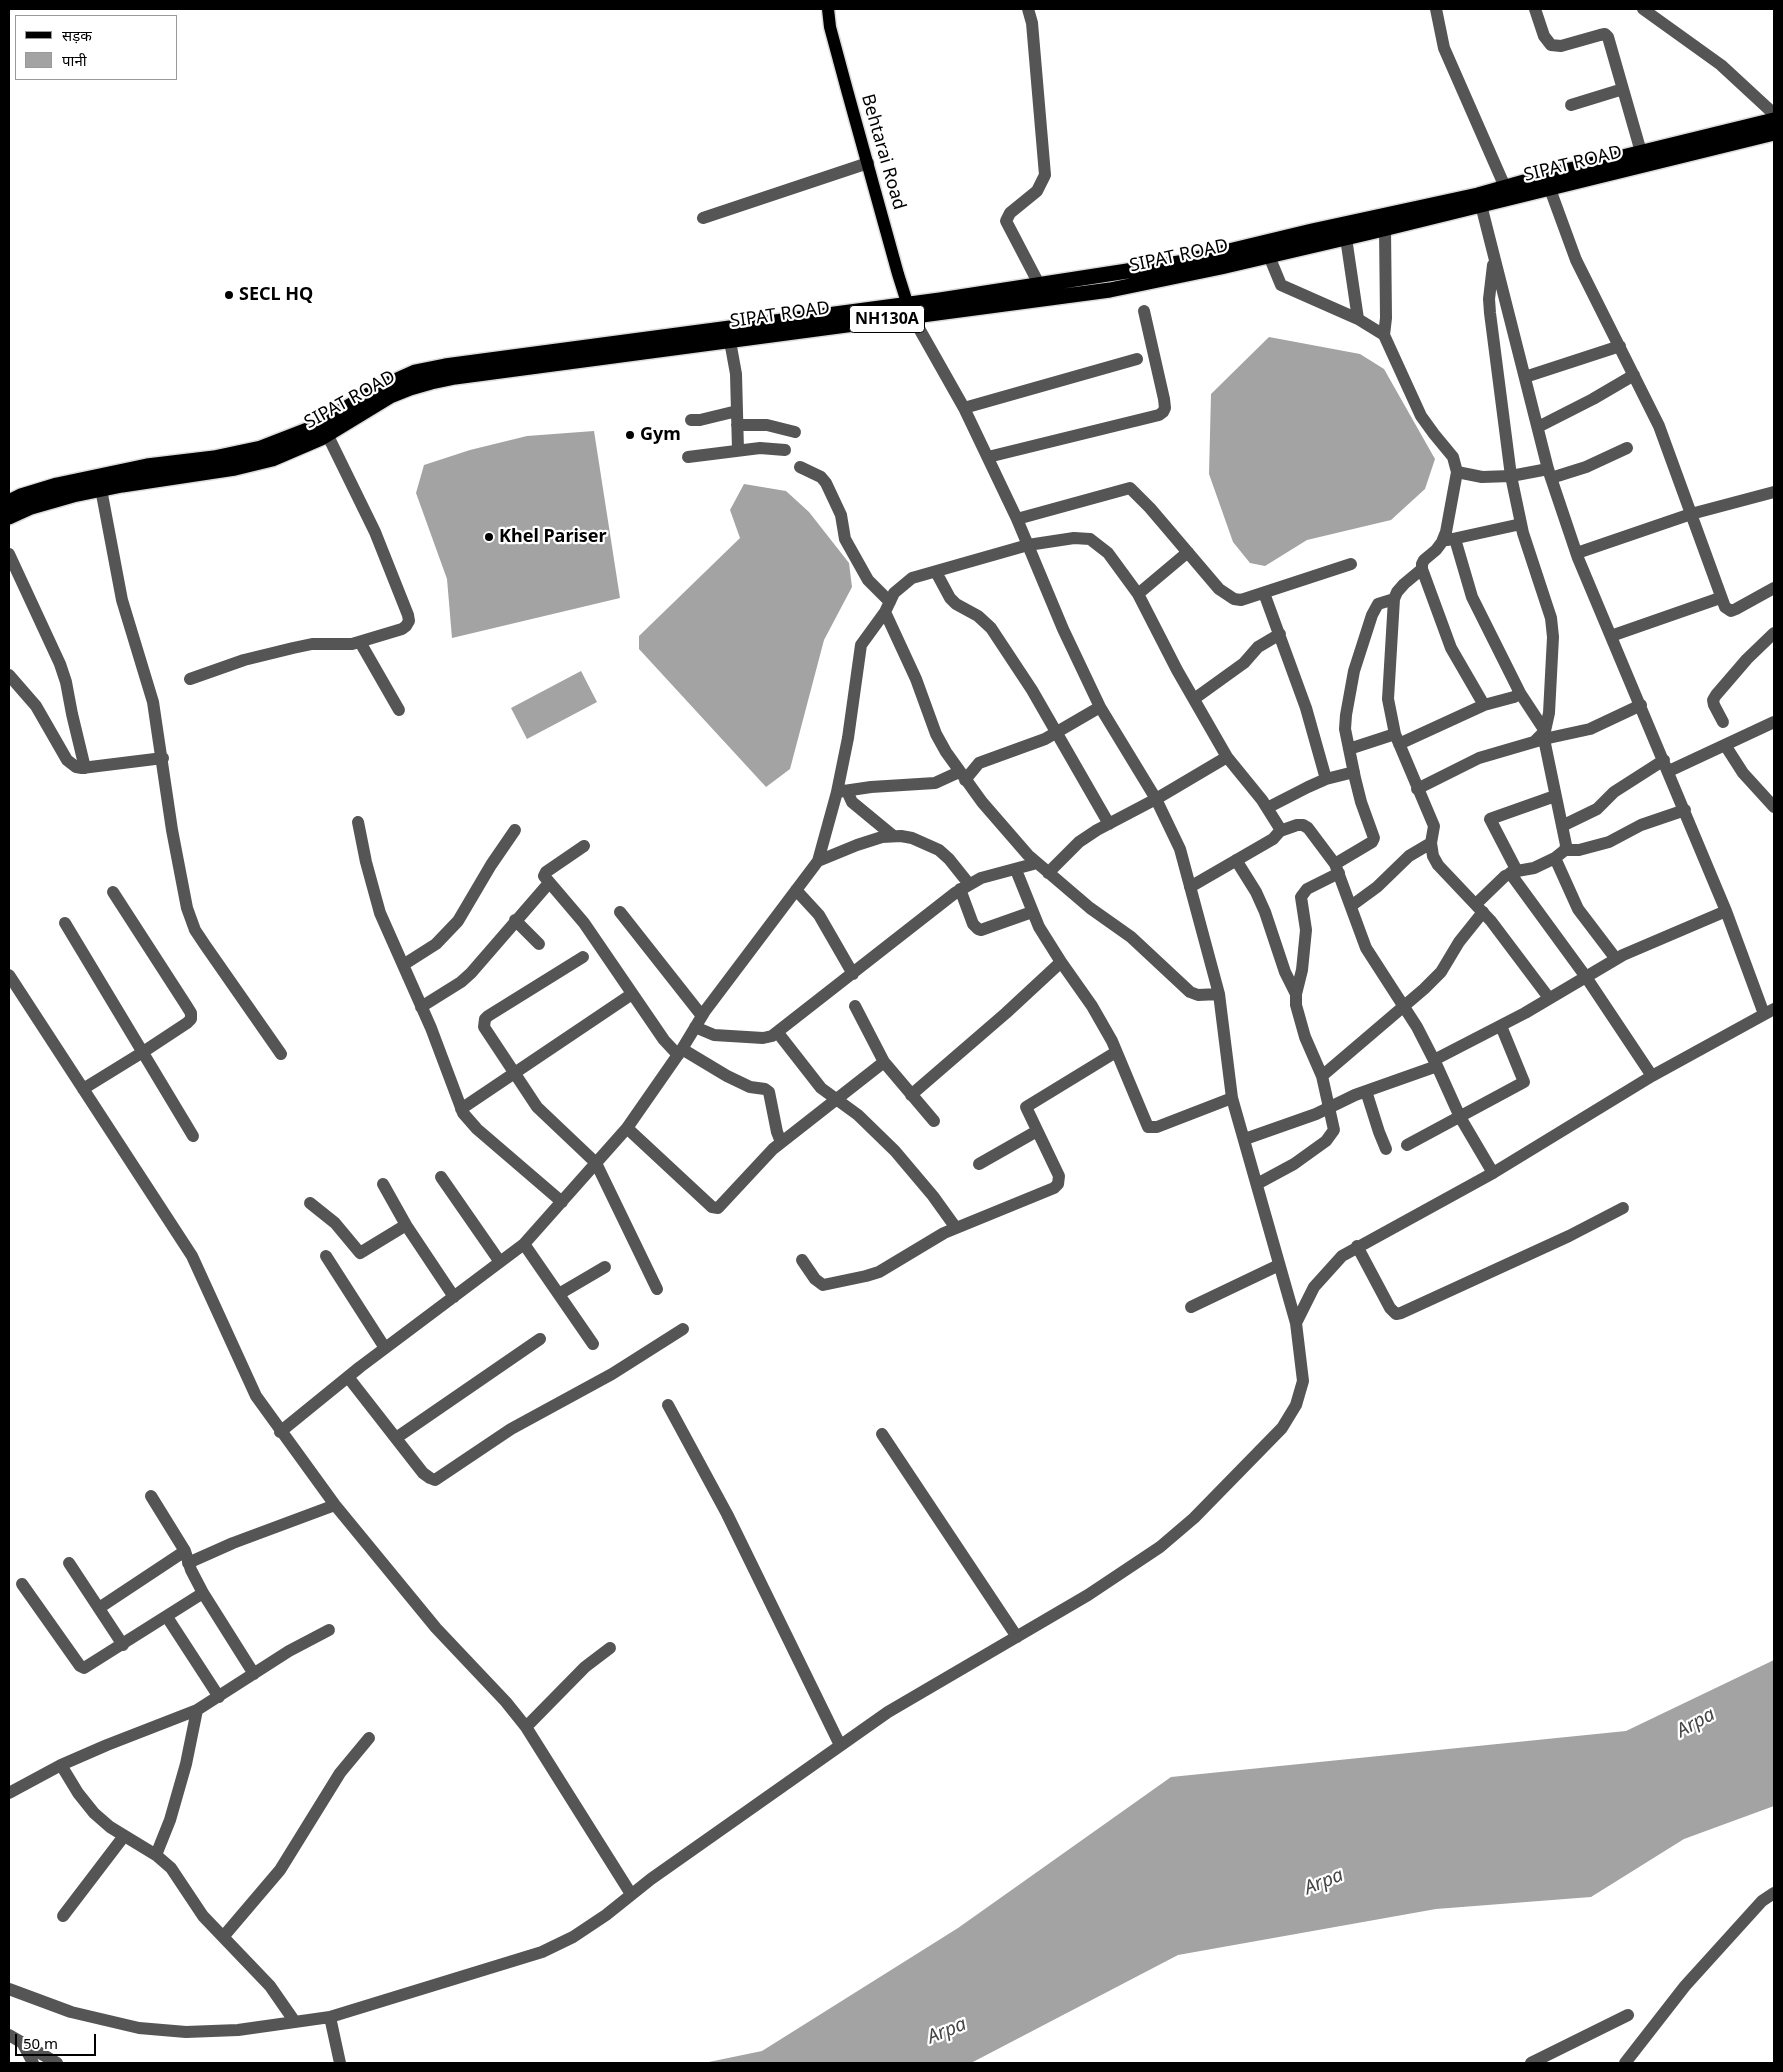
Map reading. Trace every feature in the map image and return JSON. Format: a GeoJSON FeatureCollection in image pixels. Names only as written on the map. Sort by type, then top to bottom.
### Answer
{"type":"FeatureCollection","features":[{"type":"Feature","properties":{"kind":"highway","name":"SIPAT ROAD"},"geometry":{"type":"LineString","coordinates":[[9,502],[21,496],[56,485],[142,467],[214,458],[261,448],[310,429],[386,384],[415,372],[437,367],[910,310],[1110,290],[1384,229],[1480,200],[1505,187],[1774,120]]}},
{"type":"Feature","properties":{"kind":"highway","name":"SIPAT ROAD"},"geometry":{"type":"LineString","coordinates":[[9,517],[73,495],[235,468],[272,459],[296,450],[327,434],[390,396],[431,382],[455,377],[730,341],[1179,263],[1312,230],[1550,189],[1774,133]]}},
{"type":"Feature","properties":{"kind":"main road","name":"Behtarai Road"},"geometry":{"type":"LineString","coordinates":[[828,9],[838,54],[910,310]]}},
{"type":"Feature","properties":{"kind":"street"},"geometry":{"type":"LineString","coordinates":[[1028,9],[1032,23],[1045,175],[1037,192],[1010,213],[1006,221],[1040,286]]}},
{"type":"Feature","properties":{"kind":"street"},"geometry":{"type":"LineString","coordinates":[[1436,9],[1444,48],[1505,187]]}},
{"type":"Feature","properties":{"kind":"street"},"geometry":{"type":"LineString","coordinates":[[1535,9],[1544,36],[1555,47],[1606,34],[1610,40],[1641,152]]}},
{"type":"Feature","properties":{"kind":"street"},"geometry":{"type":"LineString","coordinates":[[1643,9],[1721,64],[1774,114]]}},
{"type":"Feature","properties":{"kind":"street"},"geometry":{"type":"LineString","coordinates":[[1571,105],[1623,89]]}},
{"type":"Feature","properties":{"kind":"street"},"geometry":{"type":"LineString","coordinates":[[703,218],[868,163]]}},
{"type":"Feature","properties":{"kind":"street"},"geometry":{"type":"LineString","coordinates":[[1550,189],[1576,260],[1659,426],[1720,598],[1725,607],[1731,610],[1774,588]]}},
{"type":"Feature","properties":{"kind":"street"},"geometry":{"type":"LineString","coordinates":[[1296,1323],[1318,1282],[1342,1256],[1357,1246],[1493,1173],[1652,1076],[1771,1011],[1726,911],[1577,553],[1549,473],[1480,200]]}},
{"type":"Feature","properties":{"kind":"street"},"geometry":{"type":"LineString","coordinates":[[1384,229],[1386,318],[1384,335],[1421,416],[1453,457],[1457,472],[1446,532],[1472,597],[1541,737],[1562,826],[1560,854],[1578,909],[1616,959]]}},
{"type":"Feature","properties":{"kind":"street"},"geometry":{"type":"LineString","coordinates":[[1346,238],[1358,319]]}},
{"type":"Feature","properties":{"kind":"street"},"geometry":{"type":"LineString","coordinates":[[1269,256],[1281,285],[1358,319],[1384,335]]}},
{"type":"Feature","properties":{"kind":"street"},"geometry":{"type":"LineString","coordinates":[[1494,257],[1489,299],[1490,313],[1511,476],[1521,524],[1551,618],[1550,700],[1541,737]]}},
{"type":"Feature","properties":{"kind":"street"},"geometry":{"type":"LineString","coordinates":[[9,1989],[71,2012],[139,2028],[203,2031],[238,2030],[330,2017],[542,1952],[573,1937],[606,1916],[631,1894],[888,1712],[1088,1596],[1160,1547],[1194,1518],[1282,1428],[1296,1406],[1303,1381],[1296,1323],[1232,1098],[1219,994],[1180,849],[1156,799],[1100,707],[1063,629],[988,457],[964,408],[910,310]]}},
{"type":"Feature","properties":{"kind":"street"},"geometry":{"type":"LineString","coordinates":[[988,457],[1159,415],[1163,412],[1164,399],[1144,312]]}},
{"type":"Feature","properties":{"kind":"street"},"geometry":{"type":"LineString","coordinates":[[730,341],[736,374],[738,450]]}},
{"type":"Feature","properties":{"kind":"street"},"geometry":{"type":"LineString","coordinates":[[1525,377],[1620,346]]}},
{"type":"Feature","properties":{"kind":"street"},"geometry":{"type":"LineString","coordinates":[[964,408],[1137,359]]}},
{"type":"Feature","properties":{"kind":"street"},"geometry":{"type":"LineString","coordinates":[[1538,427],[1593,399],[1634,375]]}},
{"type":"Feature","properties":{"kind":"street"},"geometry":{"type":"LineString","coordinates":[[690,420],[700,420],[737,411]]}},
{"type":"Feature","properties":{"kind":"street"},"geometry":{"type":"LineString","coordinates":[[737,425],[767,425],[795,432]]}},
{"type":"Feature","properties":{"kind":"street"},"geometry":{"type":"LineString","coordinates":[[190,679],[244,660],[293,648],[312,644],[352,644],[360,642],[402,629],[409,621],[374,532],[327,434]]}},
{"type":"Feature","properties":{"kind":"street"},"geometry":{"type":"LineString","coordinates":[[688,457],[760,448],[785,450]]}},
{"type":"Feature","properties":{"kind":"street"},"geometry":{"type":"LineString","coordinates":[[1457,472],[1482,477],[1549,473],[1586,467],[1627,448]]}},
{"type":"Feature","properties":{"kind":"street"},"geometry":{"type":"LineString","coordinates":[[800,467],[821,477],[826,483],[841,515],[845,539],[868,580],[887,607],[936,734],[962,776],[982,802],[1037,863],[1090,908],[1132,937],[1190,992],[1198,995],[1219,994]]}},
{"type":"Feature","properties":{"kind":"street"},"geometry":{"type":"LineString","coordinates":[[1017,520],[1130,488],[1150,508],[1225,594],[1241,600],[1351,564]]}},
{"type":"Feature","properties":{"kind":"street"},"geometry":{"type":"LineString","coordinates":[[101,489],[118,582],[151,692],[172,830],[190,919],[205,945],[281,1054]]}},
{"type":"Feature","properties":{"kind":"street"},"geometry":{"type":"LineString","coordinates":[[1577,553],[1691,514],[1774,492]]}},
{"type":"Feature","properties":{"kind":"street"},"geometry":{"type":"LineString","coordinates":[[1484,705],[1451,648],[1422,569],[1424,560],[1449,540],[1521,524]]}},
{"type":"Feature","properties":{"kind":"street"},"geometry":{"type":"LineString","coordinates":[[280,1432],[385,1348],[524,1244],[628,1128],[702,1016],[818,861],[842,791],[861,646],[894,593],[912,578],[1028,545],[1074,538],[1090,539],[1108,553],[1138,594],[1227,757],[1267,808],[1280,831]]}},
{"type":"Feature","properties":{"kind":"street"},"geometry":{"type":"LineString","coordinates":[[1138,594],[1188,552]]}},
{"type":"Feature","properties":{"kind":"street"},"geometry":{"type":"LineString","coordinates":[[9,554],[60,664],[66,682],[85,768]]}},
{"type":"Feature","properties":{"kind":"street"},"geometry":{"type":"LineString","coordinates":[[1422,569],[1404,584],[1394,599],[1388,699],[1397,739],[1434,826],[1431,843],[1432,856],[1438,865],[1479,908],[1549,998]]}},
{"type":"Feature","properties":{"kind":"street"},"geometry":{"type":"LineString","coordinates":[[936,572],[950,598],[956,604],[978,616],[991,628],[1058,733],[1108,824]]}},
{"type":"Feature","properties":{"kind":"street"},"geometry":{"type":"LineString","coordinates":[[1264,593],[1306,708],[1326,780]]}},
{"type":"Feature","properties":{"kind":"street"},"geometry":{"type":"LineString","coordinates":[[1611,636],[1720,598]]}},
{"type":"Feature","properties":{"kind":"street"},"geometry":{"type":"LineString","coordinates":[[1257,1184],[1294,1164],[1326,1141],[1334,1130],[1322,1076],[1298,1018],[1296,994],[1302,970],[1306,930],[1301,897],[1307,889],[1337,869],[1372,842],[1374,838],[1361,802],[1354,772],[1345,729],[1346,715],[1354,671],[1376,608],[1382,602],[1394,599]]}},
{"type":"Feature","properties":{"kind":"street"},"geometry":{"type":"LineString","coordinates":[[1194,699],[1244,663],[1258,647],[1280,634]]}},
{"type":"Feature","properties":{"kind":"street"},"geometry":{"type":"LineString","coordinates":[[1723,722],[1713,700],[1747,659],[1774,634]]}},
{"type":"Feature","properties":{"kind":"street"},"geometry":{"type":"LineString","coordinates":[[360,642],[399,710]]}},
{"type":"Feature","properties":{"kind":"street"},"geometry":{"type":"LineString","coordinates":[[9,675],[36,706],[67,760],[76,767],[85,768],[162,758]]}},
{"type":"Feature","properties":{"kind":"street"},"geometry":{"type":"LineString","coordinates":[[1349,750],[1397,739],[1484,705],[1514,697],[1520,693]]}},
{"type":"Feature","properties":{"kind":"street"},"geometry":{"type":"LineString","coordinates":[[1418,789],[1479,758],[1541,737],[1590,729],[1641,705]]}},
{"type":"Feature","properties":{"kind":"street"},"geometry":{"type":"LineString","coordinates":[[842,791],[935,783],[962,776],[986,760],[1033,745],[1058,733],[1100,707]]}},
{"type":"Feature","properties":{"kind":"street"},"geometry":{"type":"LineString","coordinates":[[1562,826],[1598,809],[1614,792],[1666,765],[1725,745],[1774,722]]}},
{"type":"Feature","properties":{"kind":"street"},"geometry":{"type":"LineString","coordinates":[[1725,745],[1743,773],[1774,807]]}},
{"type":"Feature","properties":{"kind":"street"},"geometry":{"type":"LineString","coordinates":[[1048,873],[1079,842],[1227,757]]}},
{"type":"Feature","properties":{"kind":"street"},"geometry":{"type":"LineString","coordinates":[[1267,808],[1326,780],[1354,772]]}},
{"type":"Feature","properties":{"kind":"street"},"geometry":{"type":"LineString","coordinates":[[842,791],[892,836]]}},
{"type":"Feature","properties":{"kind":"street"},"geometry":{"type":"LineString","coordinates":[[1555,796],[1490,818],[1513,872],[1652,1076]]}},
{"type":"Feature","properties":{"kind":"street"},"geometry":{"type":"LineString","coordinates":[[1322,1076],[1361,1041],[1405,1007],[1441,972],[1479,908],[1498,881],[1513,872],[1534,868],[1560,854],[1609,842],[1642,825],[1685,810]]}},
{"type":"Feature","properties":{"kind":"street"},"geometry":{"type":"LineString","coordinates":[[358,822],[373,891],[380,913],[421,1007],[461,1109],[468,1121],[562,1202]]}},
{"type":"Feature","properties":{"kind":"street"},"geometry":{"type":"LineString","coordinates":[[1190,887],[1273,839],[1280,831],[1297,826],[1308,828],[1337,869],[1366,948],[1405,1007],[1436,1063],[1460,1117],[1493,1173]]}},
{"type":"Feature","properties":{"kind":"street"},"geometry":{"type":"LineString","coordinates":[[403,965],[436,944],[458,920],[491,865],[515,830]]}},
{"type":"Feature","properties":{"kind":"street"},"geometry":{"type":"LineString","coordinates":[[818,861],[857,845],[892,836],[912,838],[938,850],[949,859],[965,887],[972,924],[978,929],[981,930],[1032,912]]}},
{"type":"Feature","properties":{"kind":"street"},"geometry":{"type":"LineString","coordinates":[[1351,906],[1377,887],[1409,856],[1431,843]]}},
{"type":"Feature","properties":{"kind":"street"},"geometry":{"type":"LineString","coordinates":[[584,846],[546,872],[544,876],[576,912],[664,1040],[680,1052],[727,1076],[750,1087],[760,1088],[768,1092],[781,1142]]}},
{"type":"Feature","properties":{"kind":"street"},"geometry":{"type":"LineString","coordinates":[[1236,860],[1262,905],[1285,972],[1296,994]]}},
{"type":"Feature","properties":{"kind":"street"},"geometry":{"type":"LineString","coordinates":[[695,1027],[714,1035],[763,1038],[772,1036],[853,974],[878,952],[965,887],[981,878],[1037,863]]}},
{"type":"Feature","properties":{"kind":"street"},"geometry":{"type":"LineString","coordinates":[[1016,870],[1032,912],[1061,962],[1096,1012],[1116,1052],[1148,1127],[1157,1127],[1232,1098]]}},
{"type":"Feature","properties":{"kind":"street"},"geometry":{"type":"LineString","coordinates":[[421,1007],[466,978],[549,883]]}},
{"type":"Feature","properties":{"kind":"street"},"geometry":{"type":"LineString","coordinates":[[796,890],[819,915],[853,974]]}},
{"type":"Feature","properties":{"kind":"street"},"geometry":{"type":"LineString","coordinates":[[83,1089],[188,1023],[191,1018],[191,1013],[113,892]]}},
{"type":"Feature","properties":{"kind":"street"},"geometry":{"type":"LineString","coordinates":[[1245,1139],[1316,1114],[1366,1091],[1436,1063],[1633,950],[1726,911]]}},
{"type":"Feature","properties":{"kind":"street"},"geometry":{"type":"LineString","coordinates":[[620,912],[702,1016]]}},
{"type":"Feature","properties":{"kind":"street"},"geometry":{"type":"LineString","coordinates":[[515,920],[539,944]]}},
{"type":"Feature","properties":{"kind":"street"},"geometry":{"type":"LineString","coordinates":[[65,923],[193,1136]]}},
{"type":"Feature","properties":{"kind":"street"},"geometry":{"type":"LineString","coordinates":[[583,957],[485,1019],[484,1027],[536,1107],[596,1163],[657,1290]]}},
{"type":"Feature","properties":{"kind":"street"},"geometry":{"type":"LineString","coordinates":[[911,1095],[1006,1013],[1061,962]]}},
{"type":"Feature","properties":{"kind":"street"},"geometry":{"type":"LineString","coordinates":[[9,975],[192,1256],[256,1396],[280,1432],[335,1505],[436,1628],[506,1702],[526,1726],[631,1894]]}},
{"type":"Feature","properties":{"kind":"street"},"geometry":{"type":"LineString","coordinates":[[461,1109],[632,994]]}},
{"type":"Feature","properties":{"kind":"street"},"geometry":{"type":"LineString","coordinates":[[854,1006],[884,1062],[934,1121]]}},
{"type":"Feature","properties":{"kind":"street"},"geometry":{"type":"LineString","coordinates":[[1407,1145],[1524,1082],[1501,1026]]}},
{"type":"Feature","properties":{"kind":"street"},"geometry":{"type":"LineString","coordinates":[[778,1033],[821,1088],[858,1115],[895,1151],[933,1196],[956,1228]]}},
{"type":"Feature","properties":{"kind":"street"},"geometry":{"type":"LineString","coordinates":[[802,1260],[818,1283],[828,1284],[879,1272],[934,1238],[1029,1199],[1058,1184],[1059,1176],[1026,1107],[1116,1052]]}},
{"type":"Feature","properties":{"kind":"street"},"geometry":{"type":"LineString","coordinates":[[628,1128],[715,1208],[722,1206],[766,1154],[884,1062]]}},
{"type":"Feature","properties":{"kind":"street"},"geometry":{"type":"LineString","coordinates":[[1366,1091],[1386,1148]]}},
{"type":"Feature","properties":{"kind":"street"},"geometry":{"type":"LineString","coordinates":[[979,1164],[1037,1132]]}},
{"type":"Feature","properties":{"kind":"street"},"geometry":{"type":"LineString","coordinates":[[441,1177],[500,1262]]}},
{"type":"Feature","properties":{"kind":"street"},"geometry":{"type":"LineString","coordinates":[[383,1184],[406,1224],[454,1297]]}},
{"type":"Feature","properties":{"kind":"street"},"geometry":{"type":"LineString","coordinates":[[310,1202],[334,1223],[360,1254],[406,1224]]}},
{"type":"Feature","properties":{"kind":"street"},"geometry":{"type":"LineString","coordinates":[[1357,1246],[1390,1308],[1396,1314],[1569,1236],[1622,1208]]}},
{"type":"Feature","properties":{"kind":"street"},"geometry":{"type":"LineString","coordinates":[[524,1244],[593,1344]]}},
{"type":"Feature","properties":{"kind":"street"},"geometry":{"type":"LineString","coordinates":[[326,1256],[385,1348]]}},
{"type":"Feature","properties":{"kind":"street"},"geometry":{"type":"LineString","coordinates":[[1191,1307],[1279,1265]]}},
{"type":"Feature","properties":{"kind":"street"},"geometry":{"type":"LineString","coordinates":[[559,1294],[605,1267]]}},
{"type":"Feature","properties":{"kind":"street"},"geometry":{"type":"LineString","coordinates":[[348,1377],[424,1473],[435,1480],[511,1429],[612,1374],[683,1329]]}},
{"type":"Feature","properties":{"kind":"street"},"geometry":{"type":"LineString","coordinates":[[396,1438],[540,1339]]}},
{"type":"Feature","properties":{"kind":"street"},"geometry":{"type":"LineString","coordinates":[[668,1405],[727,1514],[840,1745]]}},
{"type":"Feature","properties":{"kind":"street"},"geometry":{"type":"LineString","coordinates":[[882,1434],[1017,1637]]}},
{"type":"Feature","properties":{"kind":"street"},"geometry":{"type":"LineString","coordinates":[[152,1496],[204,1593],[254,1674]]}},
{"type":"Feature","properties":{"kind":"street"},"geometry":{"type":"LineString","coordinates":[[98,1608],[186,1557],[234,1543],[335,1505]]}},
{"type":"Feature","properties":{"kind":"street"},"geometry":{"type":"LineString","coordinates":[[69,1563],[123,1645]]}},
{"type":"Feature","properties":{"kind":"street"},"geometry":{"type":"LineString","coordinates":[[22,1584],[80,1666],[84,1668],[204,1593]]}},
{"type":"Feature","properties":{"kind":"street"},"geometry":{"type":"LineString","coordinates":[[167,1616],[220,1697]]}},
{"type":"Feature","properties":{"kind":"street"},"geometry":{"type":"LineString","coordinates":[[9,1793],[61,1765],[197,1710],[289,1651],[329,1630]]}},
{"type":"Feature","properties":{"kind":"street"},"geometry":{"type":"LineString","coordinates":[[526,1726],[586,1666],[610,1648]]}},
{"type":"Feature","properties":{"kind":"street"},"geometry":{"type":"LineString","coordinates":[[156,1855],[170,1820],[186,1764],[197,1710]]}},
{"type":"Feature","properties":{"kind":"street"},"geometry":{"type":"LineString","coordinates":[[223,1937],[280,1870],[340,1773],[369,1738]]}},
{"type":"Feature","properties":{"kind":"street"},"geometry":{"type":"LineString","coordinates":[[61,1765],[78,1793],[94,1814],[124,1836],[156,1855],[171,1868],[203,1916],[270,1986],[295,2022]]}},
{"type":"Feature","properties":{"kind":"street"},"geometry":{"type":"LineString","coordinates":[[63,1916],[124,1836]]}},
{"type":"Feature","properties":{"kind":"street"},"geometry":{"type":"LineString","coordinates":[[1625,2063],[1685,1986],[1762,1902],[1774,1893]]}},
{"type":"Feature","properties":{"kind":"street"},"geometry":{"type":"LineString","coordinates":[[1531,2063],[1628,2015]]}},
{"type":"Feature","properties":{"kind":"street"},"geometry":{"type":"LineString","coordinates":[[330,2017],[340,2063]]}},
{"type":"Feature","properties":{"kind":"street"},"geometry":{"type":"LineString","coordinates":[[9,2035],[56,2063]]}},
{"type":"Feature","properties":{"kind":"street"},"geometry":{"type":"LineString","coordinates":[[23,2044],[33,2063]]}},
{"type":"Feature","properties":{"kind":"water"},"geometry":{"type":"Polygon","coordinates":[[[1269,337],[1360,354],[1384,369],[1435,459],[1425,489],[1391,520],[1307,540],[1265,566],[1250,563],[1233,542],[1209,474],[1211,394],[1269,337]]]}},
{"type":"Feature","properties":{"kind":"water"},"geometry":{"type":"Polygon","coordinates":[[[594,431],[620,598],[452,638],[447,579],[416,493],[424,465],[470,450],[527,436],[594,431]]]}},
{"type":"Feature","properties":{"kind":"water"},"geometry":{"type":"Polygon","coordinates":[[[744,484],[786,491],[809,512],[849,563],[852,587],[824,640],[790,769],[766,787],[639,649],[639,636],[740,538],[730,510],[744,484]]]}},
{"type":"Feature","properties":{"kind":"water"},"geometry":{"type":"Polygon","coordinates":[[[581,671],[597,702],[527,739],[511,708],[581,671]]]}},
{"type":"Feature","properties":{"kind":"water","name":"Arpa"},"geometry":{"type":"Polygon","coordinates":[[[1774,1660],[1774,1806],[1684,1839],[1591,1897],[1436,1909],[1178,1955],[971,2063],[704,2063],[762,2051],[958,1928],[1171,1777],[1626,1731],[1774,1660]]]}},
{"type":"Feature","properties":{"kind":"place","name":"SECL HQ"},"geometry":{"type":"Point","coordinates":[229,295]}},
{"type":"Feature","properties":{"kind":"place","name":"Gym"},"geometry":{"type":"Point","coordinates":[630,435]}},
{"type":"Feature","properties":{"kind":"place","name":"Khel Pariser"},"geometry":{"type":"Point","coordinates":[489,537]}}]}
